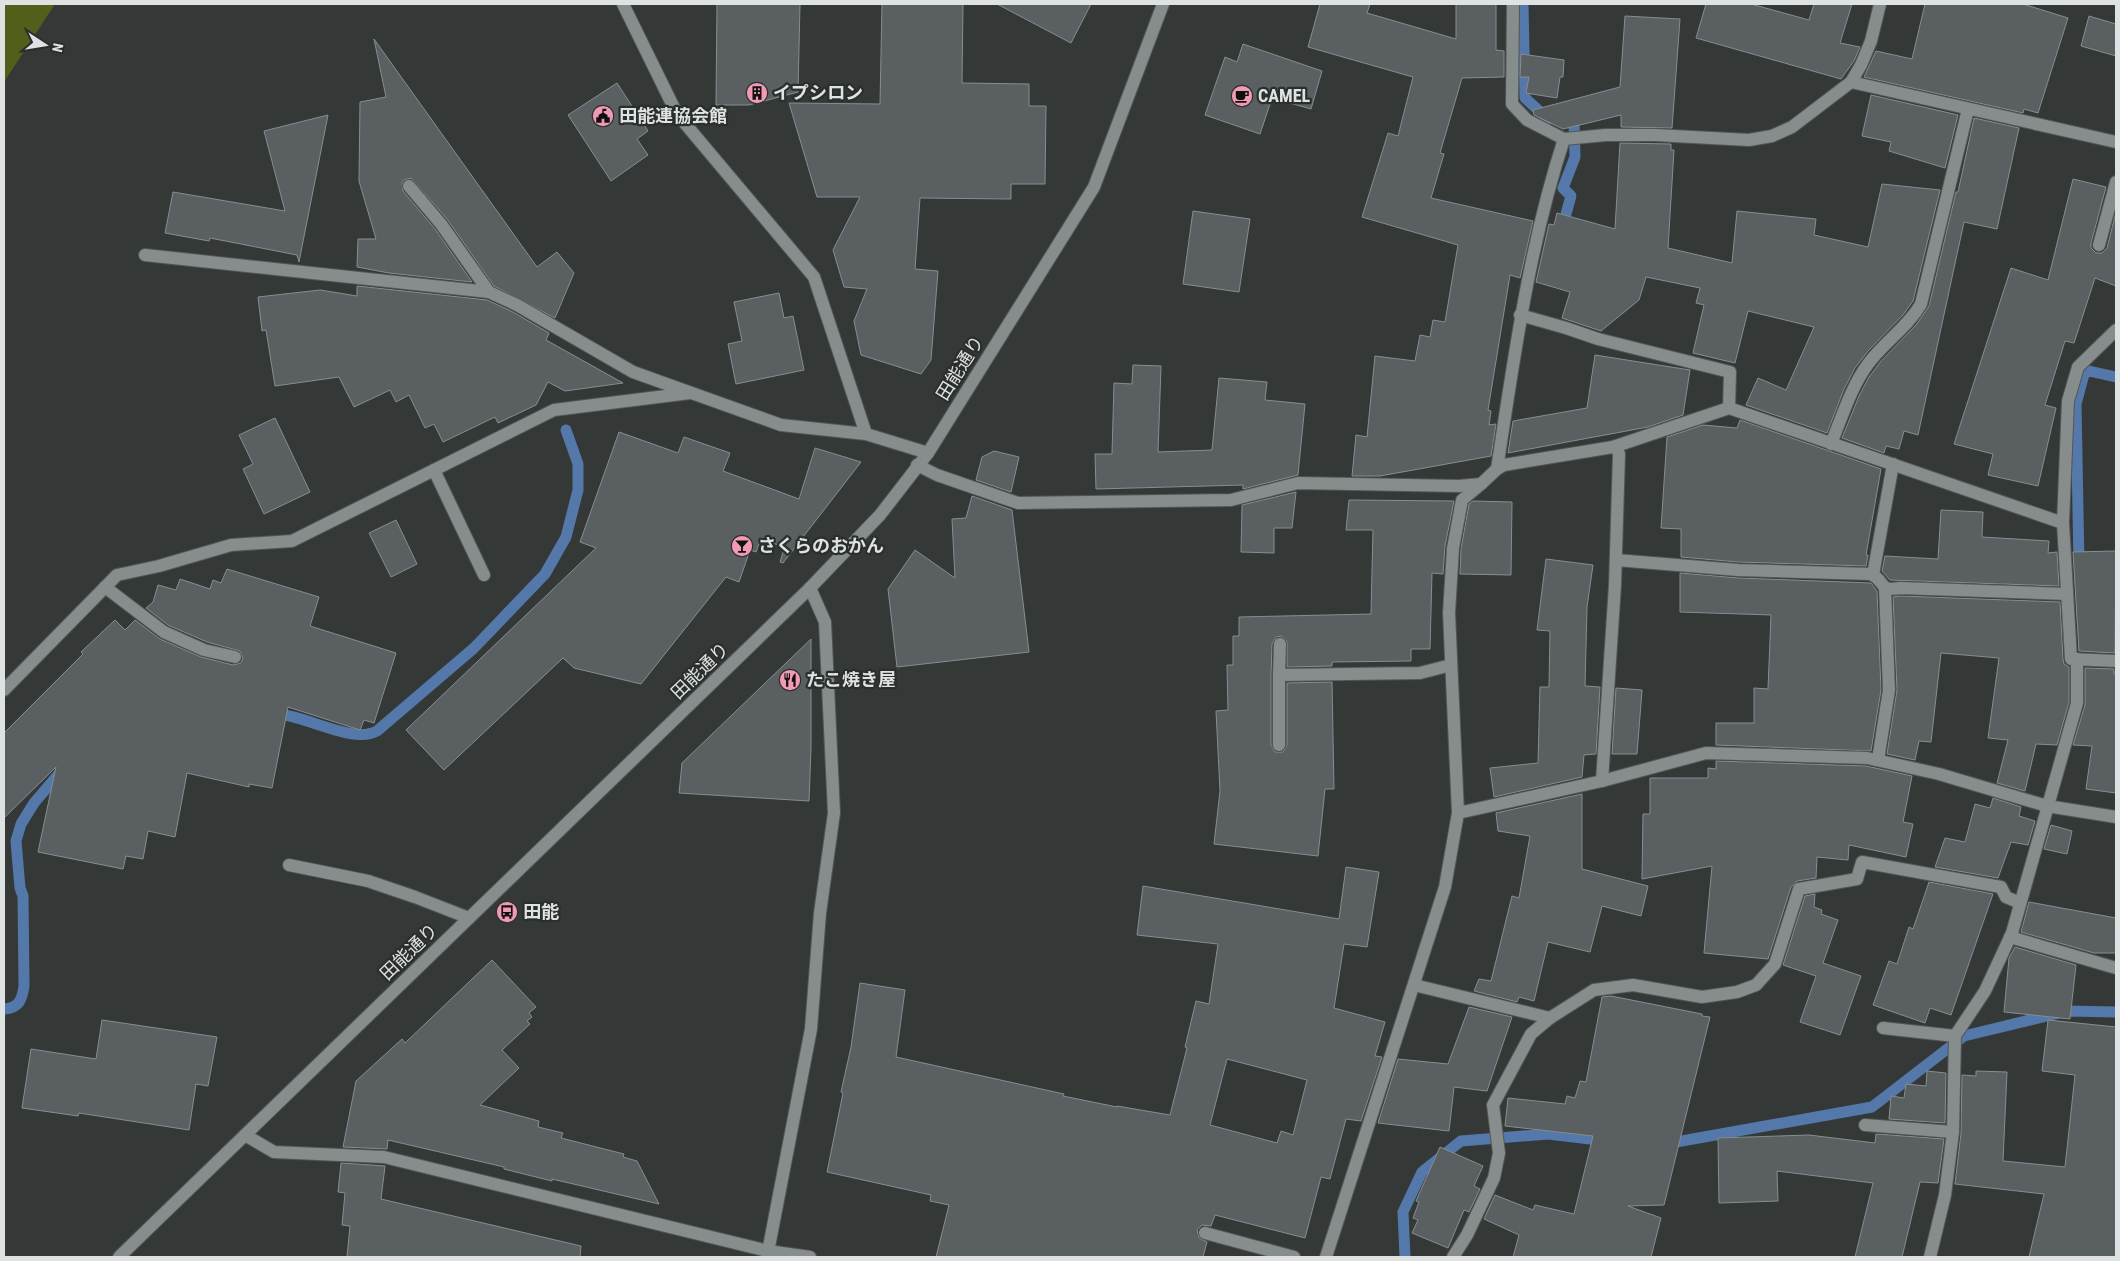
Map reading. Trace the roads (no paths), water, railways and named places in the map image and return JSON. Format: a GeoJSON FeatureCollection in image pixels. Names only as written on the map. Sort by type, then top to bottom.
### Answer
{"type":"FeatureCollection","features":[{"type":"Feature","properties":{"kind":"street"},"geometry":{"type":"LineString","coordinates":[[623,4],[677,114],[814,277],[866,434]]}},
{"type":"Feature","properties":{"kind":"street","name":"田能通り"},"geometry":{"type":"LineString","coordinates":[[119,1257],[810,588],[880,515],[928,453],[1094,188],[1163,4]]}},
{"type":"Feature","properties":{"kind":"street"},"geometry":{"type":"LineString","coordinates":[[1514,4],[1512,104],[1527,120],[1564,139],[1606,135],[1655,135],[1749,140],[1772,136],[1792,127],[1851,82],[1861,65],[1871,41],[1880,4]]}},
{"type":"Feature","properties":{"kind":"street"},"geometry":{"type":"LineString","coordinates":[[1851,82],[2116,142]]}},
{"type":"Feature","properties":{"kind":"street"},"geometry":{"type":"LineString","coordinates":[[1831,444],[1860,376],[1870,362],[1907,323],[1922,304],[1968,109]]}},
{"type":"Feature","properties":{"kind":"street"},"geometry":{"type":"LineString","coordinates":[[1497,469],[1520,315],[1564,139]]}},
{"type":"Feature","properties":{"kind":"street"},"geometry":{"type":"LineString","coordinates":[[2100,245],[2116,182]]}},
{"type":"Feature","properties":{"kind":"street"},"geometry":{"type":"LineString","coordinates":[[409,186],[441,224],[489,292]]}},
{"type":"Feature","properties":{"kind":"street"},"geometry":{"type":"LineString","coordinates":[[145,255],[489,292],[517,305],[633,372],[690,393],[781,425],[866,434],[928,453]]}},
{"type":"Feature","properties":{"kind":"street"},"geometry":{"type":"LineString","coordinates":[[1520,315],[1598,339],[1730,372],[1729,408]]}},
{"type":"Feature","properties":{"kind":"street"},"geometry":{"type":"LineString","coordinates":[[2116,330],[2078,367],[2068,401],[2063,523],[2071,659],[2116,661]]}},
{"type":"Feature","properties":{"kind":"street"},"geometry":{"type":"LineString","coordinates":[[4,690],[117,575],[159,566],[230,545],[292,541],[554,410],[690,393]]}},
{"type":"Feature","properties":{"kind":"street"},"geometry":{"type":"LineString","coordinates":[[1326,1257],[1445,888],[1458,813],[1449,612],[1453,548],[1462,500],[1504,465],[1616,446],[1729,408],[2063,523]]}},
{"type":"Feature","properties":{"kind":"street"},"geometry":{"type":"LineString","coordinates":[[1602,781],[1616,560],[1619,454],[1616,446]]}},
{"type":"Feature","properties":{"kind":"street"},"geometry":{"type":"LineString","coordinates":[[1873,575],[1893,464]]}},
{"type":"Feature","properties":{"kind":"street"},"geometry":{"type":"LineString","coordinates":[[917,465],[937,475],[1018,503],[1231,500],[1298,483],[1459,486],[1481,484]]}},
{"type":"Feature","properties":{"kind":"street"},"geometry":{"type":"LineString","coordinates":[[434,470],[484,574]]}},
{"type":"Feature","properties":{"kind":"street"},"geometry":{"type":"LineString","coordinates":[[1616,560],[1738,570],[1873,575],[1884,588],[1889,590],[1900,588],[2067,594]]}},
{"type":"Feature","properties":{"kind":"street"},"geometry":{"type":"LineString","coordinates":[[105,587],[164,632],[204,650],[235,657]]}},
{"type":"Feature","properties":{"kind":"street"},"geometry":{"type":"LineString","coordinates":[[767,1254],[811,1029],[820,913],[834,812],[825,622],[810,588]]}},
{"type":"Feature","properties":{"kind":"street"},"geometry":{"type":"LineString","coordinates":[[1878,760],[1889,690],[1884,588]]}},
{"type":"Feature","properties":{"kind":"street"},"geometry":{"type":"LineString","coordinates":[[1279,744],[1280,644]]}},
{"type":"Feature","properties":{"kind":"street"},"geometry":{"type":"LineString","coordinates":[[1930,1257],[1945,1194],[1954,1132],[1955,1036],[1985,991],[2010,937],[2078,703],[2077,659]]}},
{"type":"Feature","properties":{"kind":"street"},"geometry":{"type":"LineString","coordinates":[[1279,675],[1420,673],[1451,666]]}},
{"type":"Feature","properties":{"kind":"street"},"geometry":{"type":"LineString","coordinates":[[1458,813],[1602,781],[1706,753],[1867,758],[1939,774],[2047,806],[2116,817]]}},
{"type":"Feature","properties":{"kind":"street"},"geometry":{"type":"LineString","coordinates":[[1453,1257],[1467,1235],[1494,1178],[1499,1153],[1493,1104],[1531,1034],[1550,1018],[1594,990],[1633,985],[1702,997],[1737,992],[1756,984],[1776,964],[1799,889],[1857,879],[1862,862],[2001,887],[2006,897],[2020,903]]}},
{"type":"Feature","properties":{"kind":"street"},"geometry":{"type":"LineString","coordinates":[[288,865],[368,881],[469,918]]}},
{"type":"Feature","properties":{"kind":"street"},"geometry":{"type":"LineString","coordinates":[[2010,937],[2116,968]]}},
{"type":"Feature","properties":{"kind":"street"},"geometry":{"type":"LineString","coordinates":[[1414,985],[1550,1018]]}},
{"type":"Feature","properties":{"kind":"street"},"geometry":{"type":"LineString","coordinates":[[1883,1028],[1955,1036]]}},
{"type":"Feature","properties":{"kind":"street"},"geometry":{"type":"LineString","coordinates":[[1865,1125],[1954,1132]]}},
{"type":"Feature","properties":{"kind":"street"},"geometry":{"type":"LineString","coordinates":[[245,1135],[274,1152],[384,1157],[767,1254],[810,1257]]}},
{"type":"Feature","properties":{"kind":"street"},"geometry":{"type":"LineString","coordinates":[[1205,1233],[1294,1257]]}},
{"type":"Feature","properties":{"kind":"waterway"},"geometry":{"type":"LineString","coordinates":[[1523,4],[1525,98],[1548,119]]}},
{"type":"Feature","properties":{"kind":"waterway"},"geometry":{"type":"LineString","coordinates":[[1563,121],[1574,122],[1575,157],[1563,188],[1571,196],[1566,214]]}},
{"type":"Feature","properties":{"kind":"waterway"},"geometry":{"type":"LineString","coordinates":[[2079,565],[2076,404],[2084,374],[2089,371],[2116,377]]}},
{"type":"Feature","properties":{"kind":"waterway"},"geometry":{"type":"LineString","coordinates":[[272,714],[298,718],[341,732],[367,734],[377,731],[474,648],[545,574],[566,537],[578,490],[578,464],[566,430]]}},
{"type":"Feature","properties":{"kind":"waterway"},"geometry":{"type":"LineString","coordinates":[[4,1009],[13,1007],[19,1002],[24,986],[23,896],[20,888],[16,841],[21,824],[34,803],[63,769]]}},
{"type":"Feature","properties":{"kind":"waterway"},"geometry":{"type":"LineString","coordinates":[[1665,1144],[1872,1107],[1964,1036],[2067,1011],[2116,1012]]}},
{"type":"Feature","properties":{"kind":"waterway"},"geometry":{"type":"LineString","coordinates":[[1405,1257],[1403,1212],[1422,1172],[1461,1141],[1548,1134],[1607,1141]]}},
{"type":"Feature","properties":{"kind":"place","name":"イプシロン"},"geometry":{"type":"Point","coordinates":[757,93]}},
{"type":"Feature","properties":{"kind":"place","name":"CAMEL"},"geometry":{"type":"Point","coordinates":[1242,96]}},
{"type":"Feature","properties":{"kind":"place","name":"田能連協会館"},"geometry":{"type":"Point","coordinates":[603,116]}},
{"type":"Feature","properties":{"kind":"place","name":"さくらのおかん"},"geometry":{"type":"Point","coordinates":[742,546]}},
{"type":"Feature","properties":{"kind":"place","name":"たこ焼き屋"},"geometry":{"type":"Point","coordinates":[790,680]}},
{"type":"Feature","properties":{"kind":"place","name":"田能"},"geometry":{"type":"Point","coordinates":[507,912]}}]}
